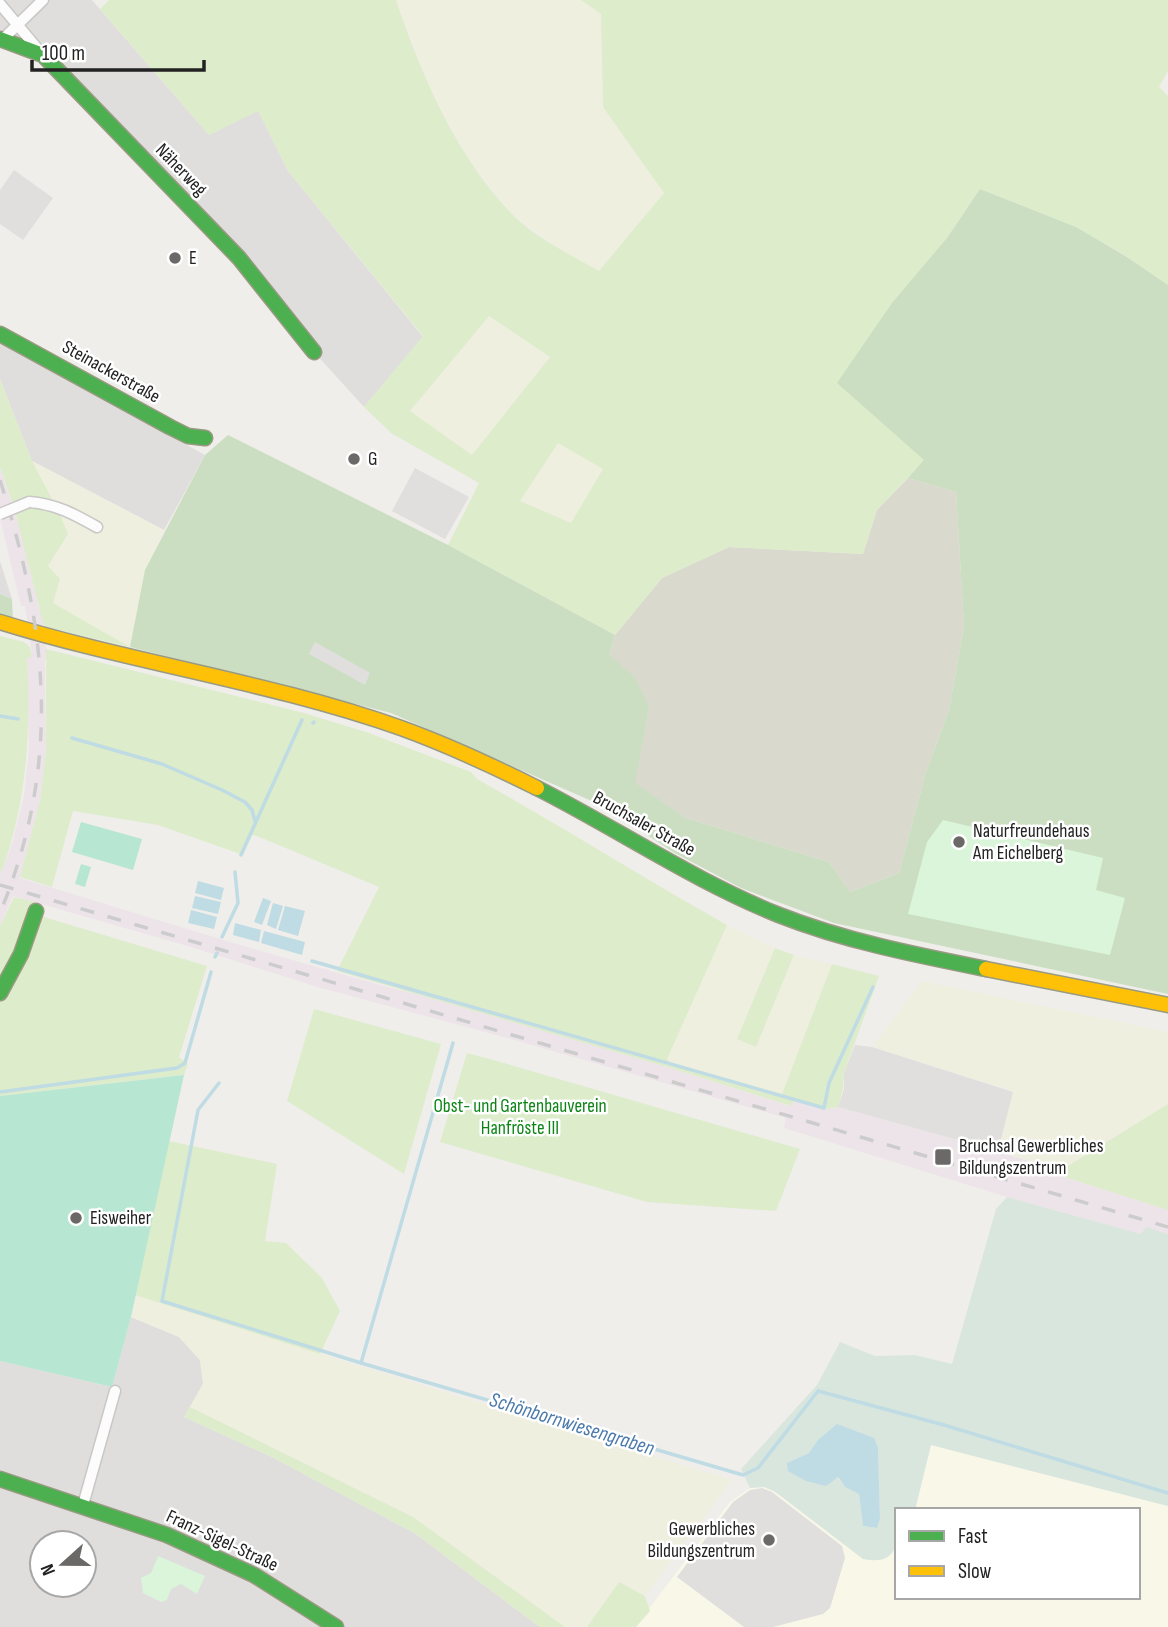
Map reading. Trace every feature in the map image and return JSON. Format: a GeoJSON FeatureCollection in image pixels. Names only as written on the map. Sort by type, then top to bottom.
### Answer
{"type":"FeatureCollection","features":[{"type":"Feature","properties":{"kind":"main road","name":"Näherweg"},"geometry":{"type":"LineString","coordinates":[[1,40],[43,55],[239,258],[314,352]]}},
{"type":"Feature","properties":{"kind":"main road","name":"Steinackerstraße"},"geometry":{"type":"LineString","coordinates":[[0,334],[170,427],[188,436],[205,438]]}},
{"type":"Feature","properties":{"kind":"main road","name":"Bruchsaler Straße"},"geometry":{"type":"LineString","coordinates":[[0,622],[301,699],[400,728],[487,763],[557,798],[658,856],[777,914],[822,930],[925,957],[1168,1005]]}},
{"type":"Feature","properties":{"kind":"main road"},"geometry":{"type":"LineString","coordinates":[[0,993],[21,954],[36,911]]}},
{"type":"Feature","properties":{"kind":"main road","name":"Franz-Sigel-Straße"},"geometry":{"type":"LineString","coordinates":[[0,1479],[167,1535],[254,1576],[336,1627]]}},
{"type":"Feature","properties":{"kind":"street"},"geometry":{"type":"LineString","coordinates":[[1,40],[43,0]]}},
{"type":"Feature","properties":{"kind":"street"},"geometry":{"type":"LineString","coordinates":[[0,4],[43,55]]}},
{"type":"Feature","properties":{"kind":"street"},"geometry":{"type":"LineString","coordinates":[[0,514],[30,502],[47,503],[69,511],[97,527]]}},
{"type":"Feature","properties":{"kind":"street"},"geometry":{"type":"LineString","coordinates":[[83,1505],[115,1391]]}},
{"type":"Feature","properties":{"kind":"shaded area"},"geometry":{"type":"Polygon","coordinates":[[[0,0],[92,0],[209,135],[258,110],[288,171],[423,337],[364,407],[314,352],[239,258],[43,55],[0,39],[0,0]]]}},
{"type":"Feature","properties":{"kind":"shaded area"},"geometry":{"type":"Polygon","coordinates":[[[14,170],[53,198],[23,240],[0,224],[0,190],[14,170]]]}},
{"type":"Feature","properties":{"kind":"shaded area"},"geometry":{"type":"Polygon","coordinates":[[[0,341],[205,455],[164,530],[32,461],[0,379],[0,341]]]}},
{"type":"Feature","properties":{"kind":"shaded area"},"geometry":{"type":"Polygon","coordinates":[[[0,467],[23,537],[39,609],[42,609],[47,659],[46,751],[40,800],[20,878],[380,985],[515,1019],[790,1106],[793,1100],[828,1109],[838,1107],[998,1151],[1055,1174],[1168,1210],[1168,1234],[1147,1228],[1141,1234],[1007,1197],[784,1128],[786,1118],[321,988],[13,896],[0,926],[0,871],[12,844],[24,796],[29,749],[27,657],[32,657],[25,606],[21,606],[0,519],[0,467]]]}},
{"type":"Feature","properties":{"kind":"shaded area"},"geometry":{"type":"Polygon","coordinates":[[[415,468],[469,497],[445,539],[392,511],[415,468]]]}},
{"type":"Feature","properties":{"kind":"shaded area"},"geometry":{"type":"Polygon","coordinates":[[[908,478],[956,492],[964,626],[949,710],[926,772],[899,873],[850,892],[829,862],[686,818],[634,783],[649,708],[609,655],[615,635],[662,578],[729,547],[863,554],[877,510],[908,478]]]}},
{"type":"Feature","properties":{"kind":"shaded area"},"geometry":{"type":"Polygon","coordinates":[[[0,561],[12,599],[0,594],[0,561]]]}},
{"type":"Feature","properties":{"kind":"shaded area"},"geometry":{"type":"Polygon","coordinates":[[[315,642],[370,673],[365,685],[309,654],[315,642]]]}},
{"type":"Feature","properties":{"kind":"shaded area","name":"Bruchsal Gewerbliches Bildungszentrum"},"geometry":{"type":"Polygon","coordinates":[[[855,1045],[872,1047],[1013,1092],[998,1151],[838,1107],[844,1089],[844,1073],[855,1045]]]}},
{"type":"Feature","properties":{"kind":"shaded area"},"geometry":{"type":"Polygon","coordinates":[[[1007,1197],[1141,1234],[1146,1227],[1168,1234],[1168,1506],[931,1445],[915,1508],[895,1508],[895,1548],[885,1559],[876,1560],[863,1559],[774,1491],[764,1487],[750,1488],[741,1469],[817,1385],[840,1342],[875,1356],[915,1355],[952,1364],[996,1209],[1007,1197]],[[878,1448],[809,1453],[787,1463],[837,1477],[845,1487],[859,1494],[863,1526],[877,1528],[880,1519],[878,1448]]]}},
{"type":"Feature","properties":{"kind":"shaded area"},"geometry":{"type":"Polygon","coordinates":[[[131,1317],[179,1337],[200,1360],[203,1384],[184,1417],[272,1457],[416,1534],[540,1627],[0,1627],[0,1361],[112,1387],[131,1317]]]}},
{"type":"Feature","properties":{"kind":"shaded area","name":"Gewerbliches Bildungszentrum"},"geometry":{"type":"Polygon","coordinates":[[[931,1445],[1168,1506],[1168,1627],[635,1627],[730,1502],[750,1488],[764,1487],[892,1553],[895,1549],[895,1599],[1140,1599],[1140,1508],[915,1508],[931,1445]]]}},
{"type":"Feature","properties":{"kind":"shaded area"},"geometry":{"type":"Polygon","coordinates":[[[762,1488],[772,1492],[842,1546],[845,1558],[830,1608],[823,1614],[773,1627],[744,1627],[677,1577],[733,1502],[750,1490],[762,1488]]]}},
{"type":"Feature","properties":{"kind":"green space"},"geometry":{"type":"Polygon","coordinates":[[[109,0],[396,0],[417,57],[442,112],[456,139],[490,189],[529,229],[599,271],[664,193],[603,107],[601,14],[581,0],[1168,0],[1168,71],[1159,87],[1168,96],[1168,285],[1126,256],[1076,227],[980,189],[947,238],[925,460],[877,510],[863,554],[729,547],[662,578],[615,635],[448,545],[479,483],[391,433],[364,407],[423,336],[288,171],[258,111],[209,135],[100,9],[109,0]],[[489,316],[410,411],[472,455],[550,357],[489,316]],[[558,443],[520,501],[571,523],[603,469],[558,443]]]}},
{"type":"Feature","properties":{"kind":"green space"},"geometry":{"type":"Polygon","coordinates":[[[396,0],[581,0],[601,14],[602,106],[664,193],[599,271],[558,248],[511,214],[470,161],[434,99],[396,0]]]}},
{"type":"Feature","properties":{"kind":"green space"},"geometry":{"type":"Polygon","coordinates":[[[980,189],[1076,227],[1168,285],[1168,994],[834,923],[741,888],[673,852],[603,806],[391,713],[130,647],[145,570],[205,455],[228,435],[448,545],[615,635],[609,655],[635,677],[649,708],[635,783],[686,818],[829,862],[850,892],[899,873],[926,772],[949,710],[964,626],[956,492],[908,478],[924,460],[837,383],[892,303],[947,238],[980,189]]]}},
{"type":"Feature","properties":{"kind":"green space"},"geometry":{"type":"Polygon","coordinates":[[[489,316],[550,358],[472,456],[410,411],[489,316]]]}},
{"type":"Feature","properties":{"kind":"green space"},"geometry":{"type":"Polygon","coordinates":[[[0,379],[32,461],[53,501],[30,498],[13,505],[0,467],[0,379]]]}},
{"type":"Feature","properties":{"kind":"green space"},"geometry":{"type":"Polygon","coordinates":[[[558,443],[604,469],[571,523],[519,501],[558,443]]]}},
{"type":"Feature","properties":{"kind":"green space"},"geometry":{"type":"Polygon","coordinates":[[[32,461],[164,530],[145,570],[130,647],[53,603],[48,567],[68,534],[32,461]]]}},
{"type":"Feature","properties":{"kind":"green space"},"geometry":{"type":"Polygon","coordinates":[[[30,506],[58,510],[68,534],[48,566],[60,579],[53,603],[130,647],[46,627],[43,623],[15,511],[30,506]]]}},
{"type":"Feature","properties":{"kind":"green space"},"geometry":{"type":"Polygon","coordinates":[[[0,594],[12,599],[13,621],[0,617],[0,594]]]}},
{"type":"Feature","properties":{"kind":"green space"},"geometry":{"type":"Polygon","coordinates":[[[0,636],[24,642],[30,647],[32,657],[27,658],[28,713],[22,792],[2,871],[0,871],[0,636]]]}},
{"type":"Feature","properties":{"kind":"green space"},"geometry":{"type":"Polygon","coordinates":[[[46,649],[304,713],[369,733],[471,772],[477,779],[727,925],[667,1059],[670,1063],[782,1094],[832,964],[879,976],[844,1073],[838,1107],[828,1109],[794,1100],[791,1106],[337,971],[379,887],[257,836],[252,835],[243,855],[158,825],[73,811],[52,887],[20,877],[40,800],[46,751],[46,649]]]}},
{"type":"Feature","properties":{"kind":"green space"},"geometry":{"type":"Polygon","coordinates":[[[943,820],[1103,858],[1096,890],[1125,898],[1110,955],[908,914],[927,842],[943,820]]]}},
{"type":"Feature","properties":{"kind":"green space"},"geometry":{"type":"Polygon","coordinates":[[[81,822],[142,839],[133,870],[72,852],[81,822]]]}},
{"type":"Feature","properties":{"kind":"green space"},"geometry":{"type":"Polygon","coordinates":[[[81,864],[91,867],[85,887],[75,884],[81,864]]]}},
{"type":"Feature","properties":{"kind":"green space"},"geometry":{"type":"Polygon","coordinates":[[[14,897],[36,902],[44,917],[207,966],[179,1057],[188,1064],[184,1075],[0,1096],[0,926],[14,897]]]}},
{"type":"Feature","properties":{"kind":"green space"},"geometry":{"type":"Polygon","coordinates":[[[727,925],[775,948],[737,1038],[756,1047],[794,955],[832,964],[782,1094],[669,1063],[667,1059],[727,925]]]}},
{"type":"Feature","properties":{"kind":"green space"},"geometry":{"type":"Polygon","coordinates":[[[775,948],[794,955],[756,1047],[737,1039],[775,948]]]}},
{"type":"Feature","properties":{"kind":"green space"},"geometry":{"type":"Polygon","coordinates":[[[922,981],[1168,1032],[1168,1104],[1055,1174],[998,1151],[1013,1091],[872,1047],[922,981]]]}},
{"type":"Feature","properties":{"kind":"green space"},"geometry":{"type":"Polygon","coordinates":[[[314,1009],[441,1044],[404,1174],[287,1101],[314,1009]]]}},
{"type":"Feature","properties":{"kind":"green space","name":"Obst- und Gartenbauverein Hanfröste III"},"geometry":{"type":"Polygon","coordinates":[[[467,1053],[800,1149],[776,1211],[647,1202],[440,1142],[467,1053]]]}},
{"type":"Feature","properties":{"kind":"green space","name":"Eisweiher"},"geometry":{"type":"Polygon","coordinates":[[[184,1075],[131,1317],[112,1387],[0,1361],[0,1096],[184,1075]]]}},
{"type":"Feature","properties":{"kind":"green space"},"geometry":{"type":"Polygon","coordinates":[[[1168,1104],[1168,1210],[1055,1174],[1168,1104]]]}},
{"type":"Feature","properties":{"kind":"green space"},"geometry":{"type":"Polygon","coordinates":[[[169,1141],[277,1164],[265,1241],[286,1243],[322,1278],[340,1311],[320,1354],[135,1295],[169,1141]]]}},
{"type":"Feature","properties":{"kind":"green space"},"geometry":{"type":"Polygon","coordinates":[[[135,1295],[732,1480],[645,1596],[619,1582],[587,1627],[565,1627],[413,1517],[190,1407],[203,1384],[200,1360],[179,1337],[131,1317],[135,1295]]]}},
{"type":"Feature","properties":{"kind":"green space"},"geometry":{"type":"Polygon","coordinates":[[[190,1407],[413,1517],[565,1627],[540,1627],[416,1534],[272,1457],[184,1417],[190,1407]]]}},
{"type":"Feature","properties":{"kind":"green space"},"geometry":{"type":"Polygon","coordinates":[[[158,1556],[205,1576],[197,1594],[181,1584],[171,1589],[167,1600],[161,1602],[143,1593],[141,1578],[151,1573],[158,1556]]]}},
{"type":"Feature","properties":{"kind":"green space"},"geometry":{"type":"Polygon","coordinates":[[[619,1582],[645,1596],[650,1611],[636,1627],[587,1627],[619,1582]]]}},
{"type":"Feature","properties":{"kind":"water"},"geometry":{"type":"Polygon","coordinates":[[[198,881],[224,888],[221,900],[195,893],[198,881]]]}},
{"type":"Feature","properties":{"kind":"water"},"geometry":{"type":"Polygon","coordinates":[[[195,896],[221,902],[218,914],[192,908],[195,896]]]}},
{"type":"Feature","properties":{"kind":"water"},"geometry":{"type":"Polygon","coordinates":[[[263,898],[271,901],[262,925],[254,922],[263,898]]]}},
{"type":"Feature","properties":{"kind":"water"},"geometry":{"type":"Polygon","coordinates":[[[273,903],[283,906],[276,929],[267,925],[273,903]]]}},
{"type":"Feature","properties":{"kind":"water"},"geometry":{"type":"Polygon","coordinates":[[[285,906],[305,911],[298,936],[278,930],[285,906]]]}},
{"type":"Feature","properties":{"kind":"water"},"geometry":{"type":"Polygon","coordinates":[[[191,910],[217,917],[214,929],[188,923],[191,910]]]}},
{"type":"Feature","properties":{"kind":"water"},"geometry":{"type":"Polygon","coordinates":[[[235,923],[261,930],[259,942],[233,935],[235,923]]]}},
{"type":"Feature","properties":{"kind":"water"},"geometry":{"type":"Polygon","coordinates":[[[264,931],[305,942],[302,955],[261,943],[264,931]]]}},
{"type":"Feature","properties":{"kind":"water"},"geometry":{"type":"Polygon","coordinates":[[[837,1424],[874,1438],[878,1448],[880,1519],[877,1528],[863,1526],[859,1494],[845,1487],[838,1477],[826,1486],[806,1481],[788,1471],[787,1463],[809,1453],[818,1440],[837,1424]]]}},
{"type":"Feature","properties":{"kind":"waterway"},"geometry":{"type":"LineString","coordinates":[[0,716],[18,719]]}},
{"type":"Feature","properties":{"kind":"waterway"},"geometry":{"type":"LineString","coordinates":[[241,855],[302,720]]}},
{"type":"Feature","properties":{"kind":"waterway"},"geometry":{"type":"LineString","coordinates":[[72,738],[162,764],[222,790],[245,802],[252,810],[255,821]]}},
{"type":"Feature","properties":{"kind":"waterway"},"geometry":{"type":"LineString","coordinates":[[222,937],[238,903],[235,872]]}},
{"type":"Feature","properties":{"kind":"waterway"},"geometry":{"type":"LineString","coordinates":[[215,957],[217,953]]}},
{"type":"Feature","properties":{"kind":"waterway"},"geometry":{"type":"LineString","coordinates":[[312,961],[824,1108],[829,1083],[873,987]]}},
{"type":"Feature","properties":{"kind":"waterway"},"geometry":{"type":"LineString","coordinates":[[0,1092],[177,1068],[185,1063],[211,972]]}},
{"type":"Feature","properties":{"kind":"waterway"},"geometry":{"type":"LineString","coordinates":[[361,1363],[453,1043]]}},
{"type":"Feature","properties":{"kind":"waterway","name":"Schönbornwiesengraben"},"geometry":{"type":"LineString","coordinates":[[219,1083],[198,1110],[162,1301],[361,1363],[743,1475],[758,1468],[818,1391],[944,1425],[1168,1493]]}},
{"type":"Feature","properties":{"kind":"railway"},"geometry":{"type":"LineString","coordinates":[[0,480],[29,591],[41,697],[40,750],[33,803],[20,857],[0,913]]}},
{"type":"Feature","properties":{"kind":"railway"},"geometry":{"type":"LineString","coordinates":[[0,885],[1168,1227]]}},
{"type":"Feature","properties":{"kind":"traffic: fast"},"geometry":{"type":"LineString","coordinates":[[0,39],[43,55],[239,258],[314,352]]}},
{"type":"Feature","properties":{"kind":"traffic: fast"},"geometry":{"type":"LineString","coordinates":[[0,334],[170,427],[188,436],[205,438]]}},
{"type":"Feature","properties":{"kind":"traffic: fast"},"geometry":{"type":"LineString","coordinates":[[537,788],[686,871],[779,915],[855,940],[986,969]]}},
{"type":"Feature","properties":{"kind":"traffic: fast"},"geometry":{"type":"LineString","coordinates":[[0,993],[21,954],[36,911]]}},
{"type":"Feature","properties":{"kind":"traffic: fast"},"geometry":{"type":"LineString","coordinates":[[0,1479],[167,1535],[254,1575],[336,1627]]}},
{"type":"Feature","properties":{"kind":"traffic: slow"},"geometry":{"type":"LineString","coordinates":[[0,622],[352,712],[436,741],[537,788]]}},
{"type":"Feature","properties":{"kind":"traffic: slow"},"geometry":{"type":"LineString","coordinates":[[986,969],[1168,1005]]}},
{"type":"Feature","properties":{"kind":"place","name":"E"},"geometry":{"type":"Point","coordinates":[175,258]}},
{"type":"Feature","properties":{"kind":"place","name":"G"},"geometry":{"type":"Point","coordinates":[354,459]}},
{"type":"Feature","properties":{"kind":"place","name":"Naturfreundehaus Am Eichelberg"},"geometry":{"type":"Point","coordinates":[959,842]}},
{"type":"Feature","properties":{"kind":"place","name":"Bruchsal Gewerbliches Bildungszentrum"},"geometry":{"type":"Point","coordinates":[943,1157]}},
{"type":"Feature","properties":{"kind":"place","name":"Eisweiher"},"geometry":{"type":"Point","coordinates":[76,1218]}},
{"type":"Feature","properties":{"kind":"place","name":"Gewerbliches Bildungszentrum"},"geometry":{"type":"Point","coordinates":[769,1540]}}]}
